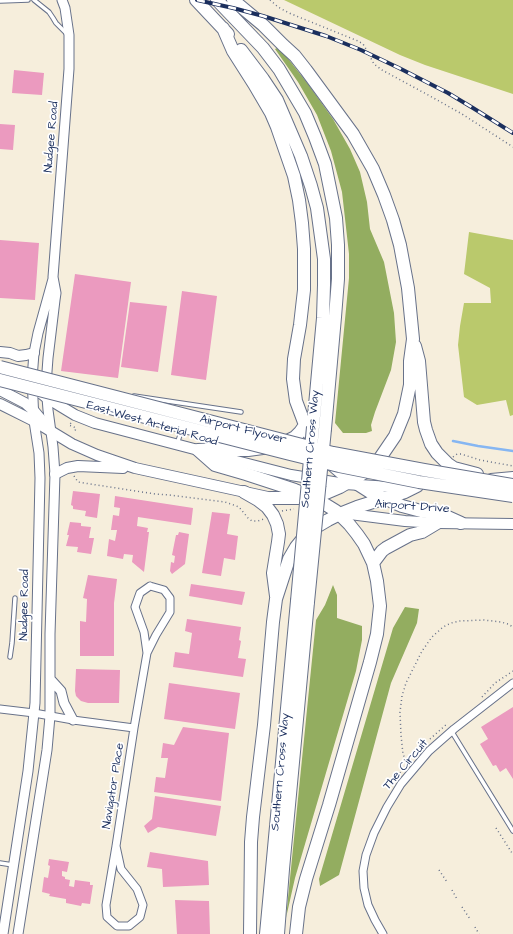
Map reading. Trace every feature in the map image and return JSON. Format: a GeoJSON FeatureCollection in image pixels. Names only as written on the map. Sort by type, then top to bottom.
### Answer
{"type":"FeatureCollection","features":[{"type":"Feature","properties":{"kind":"highway","name":"Southern Cross Way"},"geometry":{"type":"LineString","coordinates":[[196,0],[245,54],[277,100],[301,156],[311,186],[317,208],[324,259],[323,383]]}},
{"type":"Feature","properties":{"kind":"highway","name":"Southern Cross Way"},"geometry":{"type":"LineString","coordinates":[[217,0],[264,48],[279,68],[305,113],[325,164],[336,218],[338,245],[337,287],[323,383],[303,602],[278,934]]}},
{"type":"Feature","properties":{"kind":"highway"},"geometry":{"type":"LineString","coordinates":[[233,0],[283,45],[306,70],[353,134],[373,169],[393,220],[400,245],[408,288],[413,339],[419,361],[424,422],[431,444],[437,453],[448,464],[458,469],[490,479]]}},
{"type":"Feature","properties":{"kind":"highway"},"geometry":{"type":"LineString","coordinates":[[223,28],[233,51],[254,84],[277,126],[294,176],[299,200],[304,249],[304,290],[294,359],[293,379],[296,401],[305,425],[315,445],[326,459],[351,483],[396,504],[421,511],[441,514],[461,523]]}},
{"type":"Feature","properties":{"kind":"highway"},"geometry":{"type":"LineString","coordinates":[[310,501],[351,483],[378,461],[393,439],[400,425],[409,396],[411,375],[410,362],[413,339]]}},
{"type":"Feature","properties":{"kind":"highway","name":"Airport Flyover"},"geometry":{"type":"LineString","coordinates":[[0,367],[333,453],[513,485]]}},
{"type":"Feature","properties":{"kind":"highway","name":"Airport Flyover"},"geometry":{"type":"LineString","coordinates":[[0,380],[339,466],[419,482],[513,496]]}},
{"type":"Feature","properties":{"kind":"highway"},"geometry":{"type":"LineString","coordinates":[[198,450],[248,450],[270,447],[281,444],[295,437],[305,425]]}},
{"type":"Feature","properties":{"kind":"highway"},"geometry":{"type":"LineString","coordinates":[[198,450],[215,465],[295,490],[310,501]]}},
{"type":"Feature","properties":{"kind":"highway"},"geometry":{"type":"LineString","coordinates":[[250,934],[252,823],[264,725],[276,599],[289,559],[296,547],[311,530],[339,513],[405,492],[417,486]]}},
{"type":"Feature","properties":{"kind":"highway"},"geometry":{"type":"LineString","coordinates":[[244,492],[263,504],[273,515],[277,524],[279,534],[273,573],[276,599]]}},
{"type":"Feature","properties":{"kind":"highway"},"geometry":{"type":"LineString","coordinates":[[271,498],[323,503],[339,513],[364,544],[373,563],[380,606],[377,634],[370,662],[306,879],[296,934]]}},
{"type":"Feature","properties":{"kind":"highway"},"geometry":{"type":"LineString","coordinates":[[373,563],[386,548],[410,535],[422,532],[437,523]]}},
{"type":"Feature","properties":{"kind":"highway","name":"Southern Cross Way"},"geometry":{"type":"LineString","coordinates":[[266,934],[303,602]]}},
{"type":"Feature","properties":{"kind":"main road","name":"Nudgee Road"},"geometry":{"type":"LineString","coordinates":[[3,934],[28,771],[35,703],[40,478],[32,377],[38,332],[53,277],[70,57],[65,8],[62,0]]}},
{"type":"Feature","properties":{"kind":"main road","name":"Nudgee Road"},"geometry":{"type":"LineString","coordinates":[[18,934],[50,716],[50,634],[55,474],[46,376],[56,293],[53,277]]}},
{"type":"Feature","properties":{"kind":"main road"},"geometry":{"type":"LineString","coordinates":[[0,352],[21,356],[34,353]]}},
{"type":"Feature","properties":{"kind":"main road","name":"East-West Arterial Road"},"geometry":{"type":"LineString","coordinates":[[0,362],[47,398],[75,415],[95,423],[217,456],[312,479]]}},
{"type":"Feature","properties":{"kind":"main road"},"geometry":{"type":"LineString","coordinates":[[0,390],[25,403],[34,416],[51,432],[85,450],[135,468],[271,498]]}},
{"type":"Feature","properties":{"kind":"main road"},"geometry":{"type":"LineString","coordinates":[[0,404],[34,416]]}},
{"type":"Feature","properties":{"kind":"main road"},"geometry":{"type":"LineString","coordinates":[[55,474],[72,467],[84,466],[135,468]]}},
{"type":"Feature","properties":{"kind":"main road","name":"Airport Drive"},"geometry":{"type":"LineString","coordinates":[[312,479],[390,487],[513,477]]}},
{"type":"Feature","properties":{"kind":"main road","name":"Airport Drive"},"geometry":{"type":"LineString","coordinates":[[339,513],[437,523],[513,524]]}},
{"type":"Feature","properties":{"kind":"main road"},"geometry":{"type":"LineString","coordinates":[[51,680],[61,690],[64,703],[73,720]]}},
{"type":"Feature","properties":{"kind":"main road"},"geometry":{"type":"LineString","coordinates":[[14,865],[28,867]]}},
{"type":"Feature","properties":{"kind":"street","name":"Navigator Place"},"geometry":{"type":"LineString","coordinates":[[116,846],[121,869],[137,889],[143,905],[140,917],[129,926],[117,926],[107,917],[106,905],[147,653],[170,612],[170,598],[164,590],[150,586],[140,593],[136,607],[144,632],[147,653]]}},
{"type":"Feature","properties":{"kind":"street","name":"The Circuit"},"geometry":{"type":"LineString","coordinates":[[383,934],[370,912],[368,905],[364,888],[364,864],[374,833],[387,807],[401,784],[429,751],[451,731],[513,683]]}},
{"type":"Feature","properties":{"kind":"street","name":"Navigator Place"},"geometry":{"type":"LineString","coordinates":[[0,709],[134,728]]}},
{"type":"Feature","properties":{"kind":"lane"},"geometry":{"type":"LineString","coordinates":[[0,1],[28,0]]}},
{"type":"Feature","properties":{"kind":"lane"},"geometry":{"type":"LineString","coordinates":[[34,0],[49,12],[56,23],[68,35]]}},
{"type":"Feature","properties":{"kind":"lane"},"geometry":{"type":"LineString","coordinates":[[93,390],[122,394]]}},
{"type":"Feature","properties":{"kind":"lane"},"geometry":{"type":"LineString","coordinates":[[130,395],[241,412]]}},
{"type":"Feature","properties":{"kind":"lane"},"geometry":{"type":"LineString","coordinates":[[185,416],[188,404]]}},
{"type":"Feature","properties":{"kind":"lane"},"geometry":{"type":"LineString","coordinates":[[177,445],[183,423]]}},
{"type":"Feature","properties":{"kind":"lane"},"geometry":{"type":"LineString","coordinates":[[10,658],[15,598]]}},
{"type":"Feature","properties":{"kind":"lane"},"geometry":{"type":"LineString","coordinates":[[451,731],[513,831]]}},
{"type":"Feature","properties":{"kind":"lane"},"geometry":{"type":"LineString","coordinates":[[0,863],[14,865]]}},
{"type":"Feature","properties":{"kind":"path"},"geometry":{"type":"LineString","coordinates":[[270,0],[278,7],[286,11],[363,44],[376,66],[462,114],[513,147]]}},
{"type":"Feature","properties":{"kind":"path"},"geometry":{"type":"LineString","coordinates":[[71,422],[70,424],[76,428],[75,430]]}},
{"type":"Feature","properties":{"kind":"path"},"geometry":{"type":"LineString","coordinates":[[72,467],[74,476],[78,482],[155,494],[225,502],[239,507],[252,521],[258,521],[310,501]]}},
{"type":"Feature","properties":{"kind":"path"},"geometry":{"type":"LineString","coordinates":[[407,764],[403,754],[401,735],[400,712],[402,696],[406,683],[422,650],[432,637],[443,627],[460,621],[484,620],[501,622],[513,627]]}},
{"type":"Feature","properties":{"kind":"path"},"geometry":{"type":"LineString","coordinates":[[496,828],[512,853]]}},
{"type":"Feature","properties":{"kind":"path"},"geometry":{"type":"LineString","coordinates":[[439,870],[447,882]]}},
{"type":"Feature","properties":{"kind":"path"},"geometry":{"type":"LineString","coordinates":[[452,890],[457,899]]}},
{"type":"Feature","properties":{"kind":"path"},"geometry":{"type":"LineString","coordinates":[[462,907],[470,919]]}},
{"type":"Feature","properties":{"kind":"path"},"geometry":{"type":"LineString","coordinates":[[475,927],[479,934]]}},
{"type":"Feature","properties":{"kind":"green space"},"geometry":{"type":"Polygon","coordinates":[[[284,0],[513,0],[513,94],[425,65],[400,55],[284,0]]]}},
{"type":"Feature","properties":{"kind":"green space"},"geometry":{"type":"Polygon","coordinates":[[[279,47],[333,119],[350,149],[360,172],[367,202],[370,229],[384,262],[394,313],[396,342],[391,370],[371,425],[372,431],[366,433],[343,433],[335,423],[349,278],[349,254],[342,192],[331,151],[317,115],[298,82],[275,49],[279,47]]]}},
{"type":"Feature","properties":{"kind":"green space"},"geometry":{"type":"Polygon","coordinates":[[[469,232],[513,240],[513,415],[510,416],[506,400],[477,405],[464,397],[458,345],[464,303],[491,303],[490,288],[464,274],[469,232]]]}},
{"type":"Feature","properties":{"kind":"green space"},"geometry":{"type":"Polygon","coordinates":[[[333,585],[337,595],[337,618],[362,626],[362,640],[356,671],[295,878],[286,918],[316,620],[325,605],[333,585]]]}},
{"type":"Feature","properties":{"kind":"green space"},"geometry":{"type":"Polygon","coordinates":[[[405,607],[419,609],[417,623],[391,683],[339,875],[320,886],[319,879],[393,628],[405,607]]]}},
{"type":"Feature","properties":{"kind":"building"},"geometry":{"type":"Polygon","coordinates":[[[14,70],[44,73],[42,95],[12,93],[14,70]]]}},
{"type":"Feature","properties":{"kind":"building"},"geometry":{"type":"Polygon","coordinates":[[[0,124],[15,125],[13,150],[0,149],[0,124]]]}},
{"type":"Feature","properties":{"kind":"building"},"geometry":{"type":"Polygon","coordinates":[[[0,240],[39,243],[35,300],[0,298],[0,240]]]}},
{"type":"Feature","properties":{"kind":"building"},"geometry":{"type":"Polygon","coordinates":[[[75,274],[131,282],[118,378],[61,371],[75,274]]]}},
{"type":"Feature","properties":{"kind":"building"},"geometry":{"type":"Polygon","coordinates":[[[182,291],[217,296],[206,380],[171,375],[182,291]]]}},
{"type":"Feature","properties":{"kind":"building"},"geometry":{"type":"Polygon","coordinates":[[[130,302],[167,306],[158,372],[121,367],[130,302]]]}},
{"type":"Feature","properties":{"kind":"building"},"geometry":{"type":"Polygon","coordinates":[[[73,491],[100,494],[97,518],[85,516],[86,511],[73,509],[73,506],[71,505],[73,491]]]}},
{"type":"Feature","properties":{"kind":"building"},"geometry":{"type":"Polygon","coordinates":[[[115,496],[193,508],[191,525],[138,517],[137,526],[148,528],[147,532],[149,532],[144,572],[132,562],[133,555],[124,554],[123,559],[107,556],[109,539],[115,541],[117,530],[111,530],[113,515],[119,516],[120,508],[114,507],[115,496]]]}},
{"type":"Feature","properties":{"kind":"building"},"geometry":{"type":"Polygon","coordinates":[[[212,512],[230,514],[227,534],[238,536],[235,560],[224,558],[221,576],[202,573],[212,512]]]}},
{"type":"Feature","properties":{"kind":"building"},"geometry":{"type":"Polygon","coordinates":[[[70,522],[81,523],[81,526],[91,527],[89,538],[94,538],[91,554],[77,552],[78,547],[66,546],[70,522]]]}},
{"type":"Feature","properties":{"kind":"building"},"geometry":{"type":"Polygon","coordinates":[[[179,532],[189,534],[185,564],[172,574],[170,571],[171,562],[174,563],[175,556],[172,555],[176,535],[178,535],[179,532]]]}},
{"type":"Feature","properties":{"kind":"building"},"geometry":{"type":"Polygon","coordinates":[[[88,575],[117,579],[114,603],[114,656],[80,656],[80,621],[86,622],[87,599],[83,598],[88,575]]]}},
{"type":"Feature","properties":{"kind":"building"},"geometry":{"type":"Polygon","coordinates":[[[191,584],[245,592],[242,605],[189,596],[191,584]]]}},
{"type":"Feature","properties":{"kind":"building"},"geometry":{"type":"Polygon","coordinates":[[[187,619],[241,627],[239,640],[241,641],[238,658],[246,659],[243,677],[173,667],[175,652],[189,654],[192,633],[185,631],[187,619]]]}},
{"type":"Feature","properties":{"kind":"building"},"geometry":{"type":"Polygon","coordinates":[[[76,669],[120,670],[119,703],[88,703],[81,701],[76,696],[75,691],[76,669]]]}},
{"type":"Feature","properties":{"kind":"building"},"geometry":{"type":"Polygon","coordinates":[[[169,683],[240,693],[235,729],[164,719],[169,683]]]}},
{"type":"Feature","properties":{"kind":"building"},"geometry":{"type":"Polygon","coordinates":[[[513,707],[513,779],[506,768],[500,772],[496,765],[493,766],[480,744],[488,739],[481,727],[513,707]]]}},
{"type":"Feature","properties":{"kind":"building"},"geometry":{"type":"Polygon","coordinates":[[[183,727],[229,733],[221,801],[154,792],[156,777],[165,778],[168,758],[161,758],[163,743],[174,745],[183,727]]]}},
{"type":"Feature","properties":{"kind":"building"},"geometry":{"type":"Polygon","coordinates":[[[155,796],[221,806],[216,836],[158,827],[148,833],[144,826],[152,819],[155,796]]]}},
{"type":"Feature","properties":{"kind":"building"},"geometry":{"type":"Polygon","coordinates":[[[150,852],[208,861],[209,885],[163,887],[162,869],[147,867],[150,852]]]}},
{"type":"Feature","properties":{"kind":"building"},"geometry":{"type":"Polygon","coordinates":[[[49,859],[69,862],[67,872],[62,871],[62,876],[65,877],[65,879],[70,880],[69,886],[74,887],[75,880],[90,882],[90,885],[93,885],[90,904],[82,903],[81,906],[66,903],[66,899],[49,896],[50,894],[42,892],[44,877],[48,878],[50,866],[48,865],[49,859]]]}},
{"type":"Feature","properties":{"kind":"building"},"geometry":{"type":"Polygon","coordinates":[[[175,900],[209,901],[210,934],[177,934],[175,900]]]}},
{"type":"Feature","properties":{"kind":"waterway"},"geometry":{"type":"LineString","coordinates":[[453,441],[513,451]]}},
{"type":"Feature","properties":{"kind":"railway"},"geometry":{"type":"LineString","coordinates":[[197,0],[263,16],[326,36],[361,50],[448,93],[513,133]]}}]}
